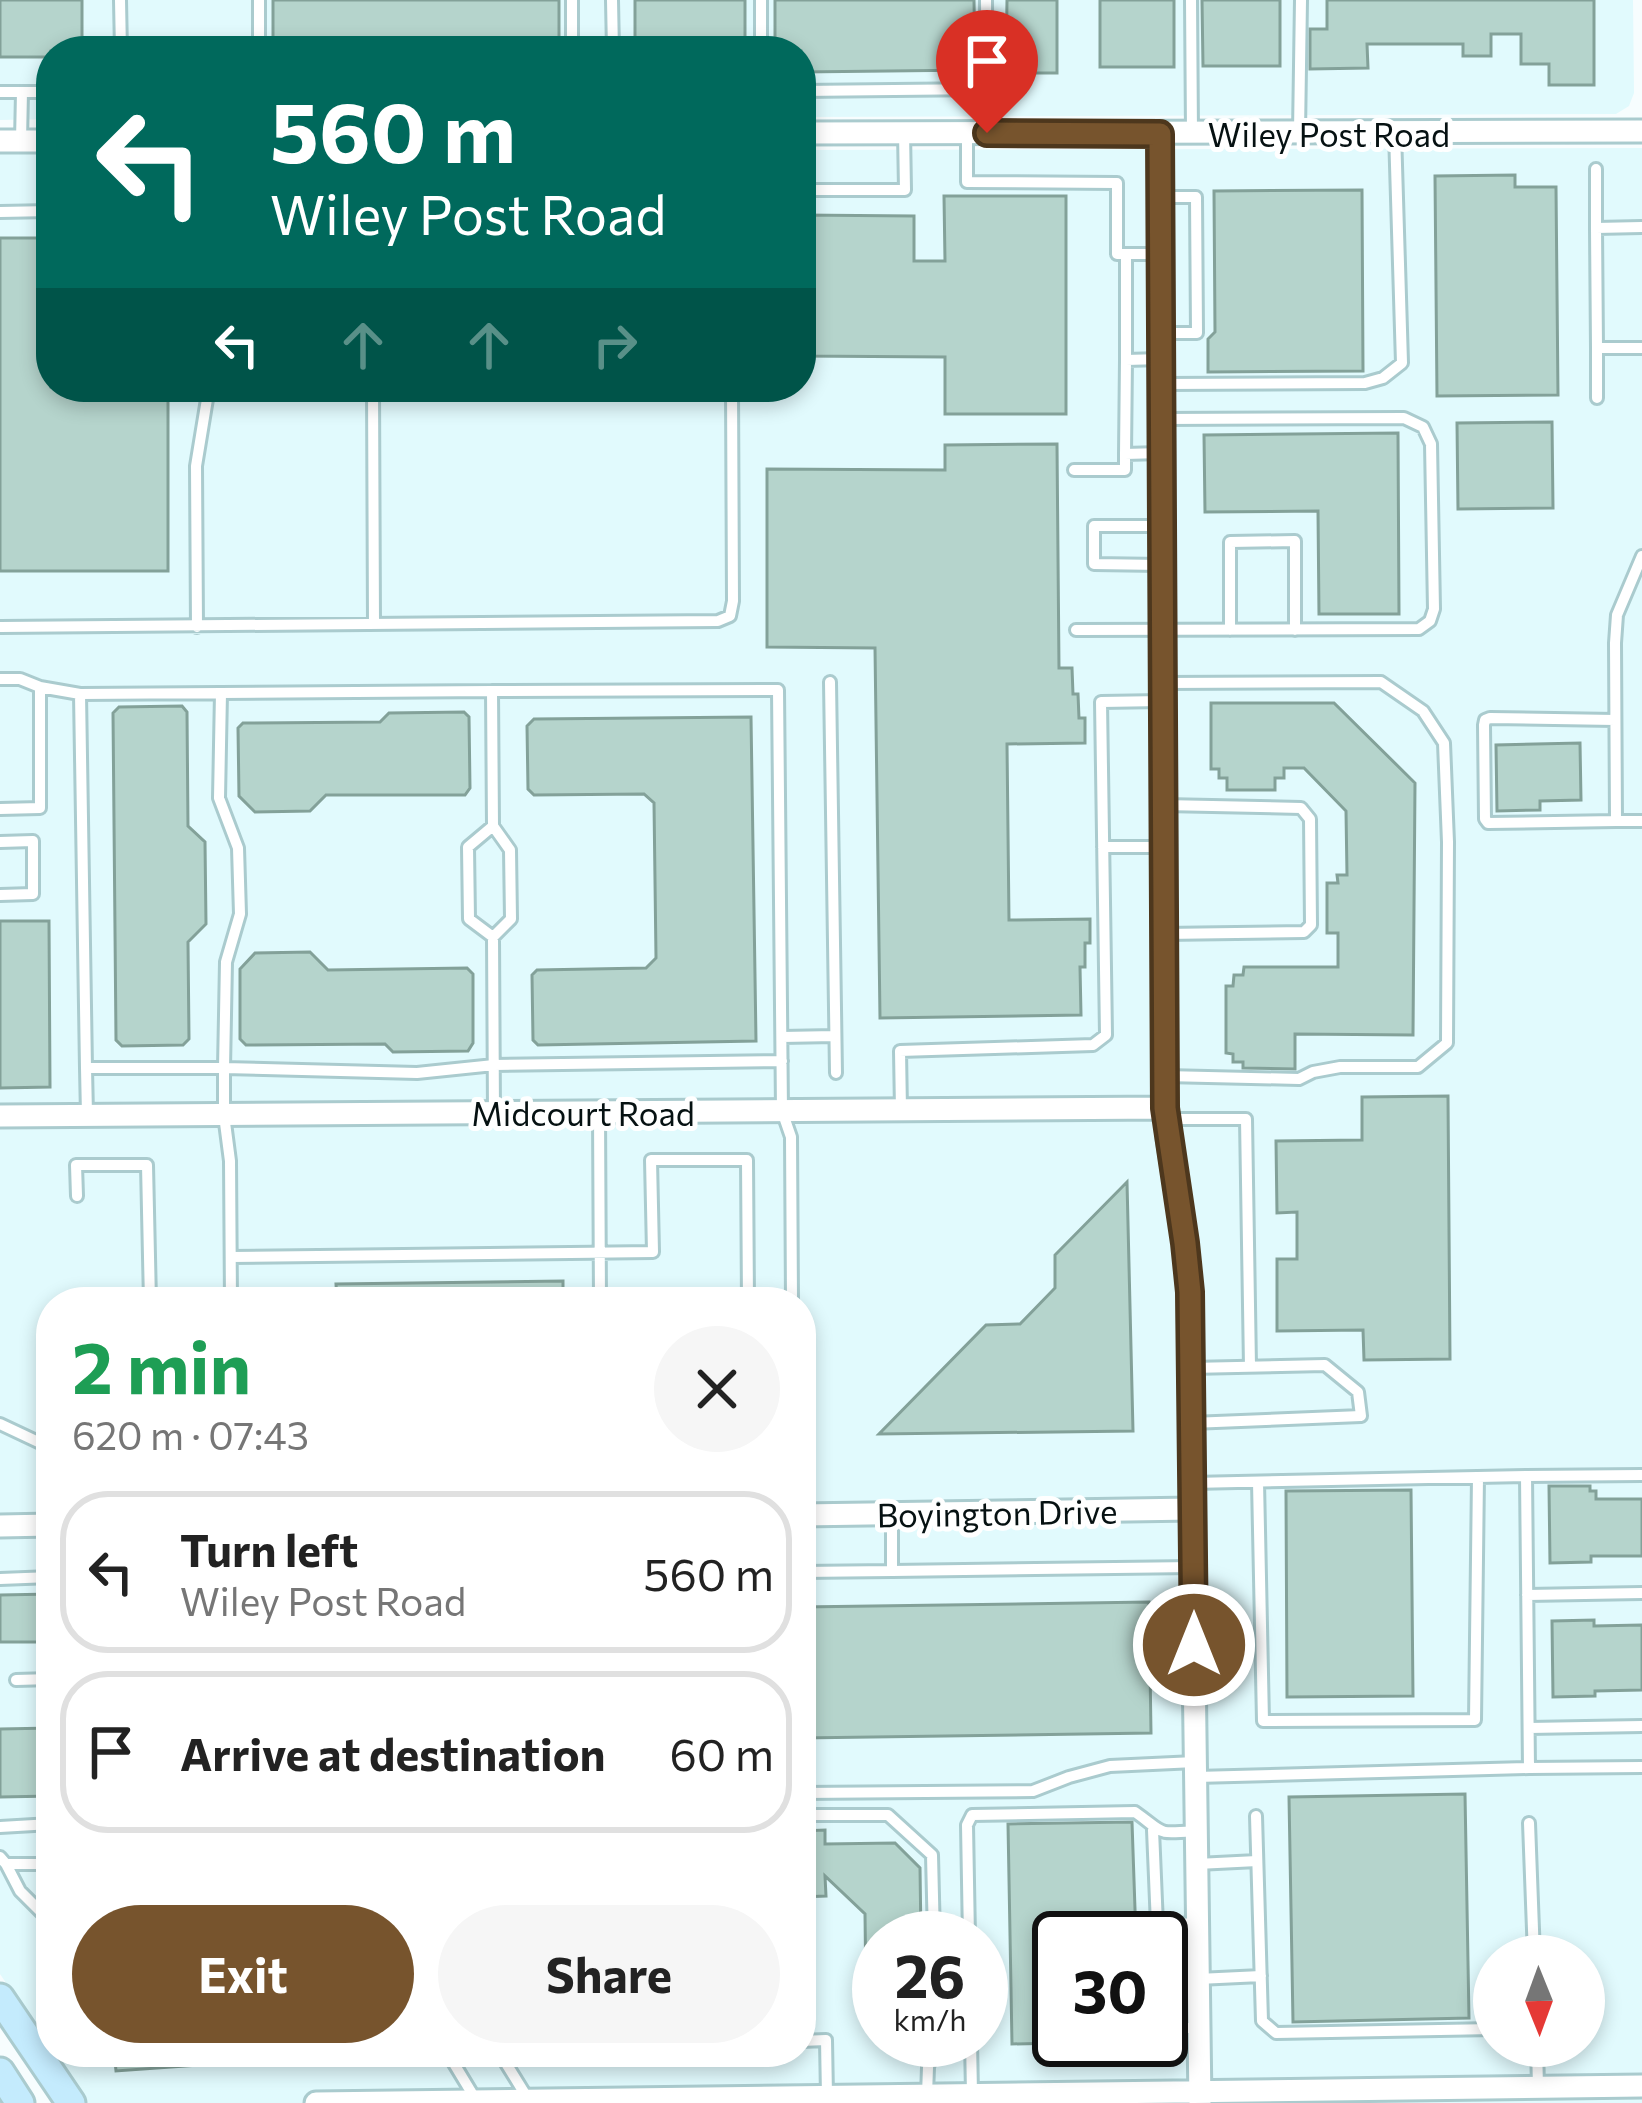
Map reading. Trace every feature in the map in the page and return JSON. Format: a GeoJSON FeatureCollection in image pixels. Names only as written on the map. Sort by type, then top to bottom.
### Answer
{"type":"FeatureCollection","features":[{"type":"Feature","properties":{"kind":"main road"},"geometry":{"type":"LineString","coordinates":[[0,1998],[36,2051]]}},
{"type":"Feature","properties":{"kind":"main road"},"geometry":{"type":"LineString","coordinates":[[47,2067],[71,2103]]}},
{"type":"Feature","properties":{"kind":"main road"},"geometry":{"type":"LineString","coordinates":[[0,2072],[20,2103]]}},
{"type":"Feature","properties":{"kind":"street","name":"Wiley Post Road"},"geometry":{"type":"LineString","coordinates":[[816,133],[1642,131]]}},
{"type":"Feature","properties":{"kind":"street"},"geometry":{"type":"LineString","coordinates":[[1160,134],[1165,1076],[1190,1292],[1200,2097]]}},
{"type":"Feature","properties":{"kind":"street","name":"Midcourt Road"},"geometry":{"type":"LineString","coordinates":[[0,1116],[901,1110],[1166,1113]]}},
{"type":"Feature","properties":{"kind":"street","name":"Boyington Drive"},"geometry":{"type":"LineString","coordinates":[[816,1515],[1193,1509]]}},
{"type":"Feature","properties":{"kind":"street"},"geometry":{"type":"LineString","coordinates":[[0,1526],[36,1525]]}},
{"type":"Feature","properties":{"kind":"street"},"geometry":{"type":"LineString","coordinates":[[316,2103],[972,2094],[1028,2098],[1429,2096],[1506,2095],[1538,2087],[1642,2086]]}},
{"type":"Feature","properties":{"kind":"lane"},"geometry":{"type":"LineString","coordinates":[[120,0],[121,36]]}},
{"type":"Feature","properties":{"kind":"lane"},"geometry":{"type":"LineString","coordinates":[[259,0],[259,36]]}},
{"type":"Feature","properties":{"kind":"lane"},"geometry":{"type":"LineString","coordinates":[[572,0],[572,36]]}},
{"type":"Feature","properties":{"kind":"lane"},"geometry":{"type":"LineString","coordinates":[[613,0],[613,36]]}},
{"type":"Feature","properties":{"kind":"lane"},"geometry":{"type":"LineString","coordinates":[[761,0],[761,36]]}},
{"type":"Feature","properties":{"kind":"lane"},"geometry":{"type":"LineString","coordinates":[[986,0],[987,89],[968,182],[1117,183],[1117,254],[1161,254]]}},
{"type":"Feature","properties":{"kind":"lane"},"geometry":{"type":"LineString","coordinates":[[1191,0],[1192,134]]}},
{"type":"Feature","properties":{"kind":"lane"},"geometry":{"type":"LineString","coordinates":[[1299,132],[1301,0]]}},
{"type":"Feature","properties":{"kind":"lane"},"geometry":{"type":"LineString","coordinates":[[816,91],[987,89]]}},
{"type":"Feature","properties":{"kind":"lane"},"geometry":{"type":"LineString","coordinates":[[0,92],[36,92]]}},
{"type":"Feature","properties":{"kind":"lane"},"geometry":{"type":"LineString","coordinates":[[11,141],[22,92]]}},
{"type":"Feature","properties":{"kind":"lane"},"geometry":{"type":"LineString","coordinates":[[816,190],[904,190],[904,132]]}},
{"type":"Feature","properties":{"kind":"lane"},"geometry":{"type":"LineString","coordinates":[[1162,384],[1365,383],[1383,378],[1402,363],[1395,132]]}},
{"type":"Feature","properties":{"kind":"lane"},"geometry":{"type":"LineString","coordinates":[[1597,169],[1598,398]]}},
{"type":"Feature","properties":{"kind":"lane"},"geometry":{"type":"LineString","coordinates":[[1160,197],[1196,197],[1197,333],[1162,333]]}},
{"type":"Feature","properties":{"kind":"lane"},"geometry":{"type":"LineString","coordinates":[[0,212],[36,212]]}},
{"type":"Feature","properties":{"kind":"lane"},"geometry":{"type":"LineString","coordinates":[[1597,228],[1642,227]]}},
{"type":"Feature","properties":{"kind":"lane"},"geometry":{"type":"LineString","coordinates":[[1074,470],[1125,470],[1126,254]]}},
{"type":"Feature","properties":{"kind":"lane"},"geometry":{"type":"LineString","coordinates":[[1597,348],[1642,348]]}},
{"type":"Feature","properties":{"kind":"lane"},"geometry":{"type":"LineString","coordinates":[[1126,360],[1162,359]]}},
{"type":"Feature","properties":{"kind":"lane"},"geometry":{"type":"LineString","coordinates":[[197,627],[196,466],[207,402]]}},
{"type":"Feature","properties":{"kind":"lane"},"geometry":{"type":"LineString","coordinates":[[373,402],[374,624]]}},
{"type":"Feature","properties":{"kind":"lane"},"geometry":{"type":"LineString","coordinates":[[0,627],[718,621],[730,616],[734,601],[733,402]]}},
{"type":"Feature","properties":{"kind":"lane"},"geometry":{"type":"LineString","coordinates":[[1076,629],[1419,629],[1430,621],[1434,609],[1431,444],[1423,428],[1403,418],[1162,419]]}},
{"type":"Feature","properties":{"kind":"lane"},"geometry":{"type":"LineString","coordinates":[[1125,454],[1161,453]]}},
{"type":"Feature","properties":{"kind":"lane"},"geometry":{"type":"LineString","coordinates":[[1161,565],[1094,564],[1094,526],[1162,526]]}},
{"type":"Feature","properties":{"kind":"lane"},"geometry":{"type":"LineString","coordinates":[[1230,630],[1230,542],[1295,542],[1295,630]]}},
{"type":"Feature","properties":{"kind":"lane"},"geometry":{"type":"LineString","coordinates":[[1616,821],[1617,615],[1642,556]]}},
{"type":"Feature","properties":{"kind":"lane"},"geometry":{"type":"LineString","coordinates":[[0,679],[20,679],[80,694],[778,690],[782,1111],[791,1137],[792,1287]]}},
{"type":"Feature","properties":{"kind":"lane"},"geometry":{"type":"LineString","coordinates":[[830,682],[836,1072]]}},
{"type":"Feature","properties":{"kind":"lane"},"geometry":{"type":"LineString","coordinates":[[901,1110],[900,1051],[1093,1046],[1106,1036],[1101,702],[1163,692],[1381,682],[1423,711],[1444,743],[1447,1043],[1418,1067],[1340,1067],[1299,1079],[1165,1076]]}},
{"type":"Feature","properties":{"kind":"lane"},"geometry":{"type":"LineString","coordinates":[[0,809],[40,808],[40,687]]}},
{"type":"Feature","properties":{"kind":"lane"},"geometry":{"type":"LineString","coordinates":[[492,691],[493,826],[510,850],[511,919],[493,938],[494,1113]]}},
{"type":"Feature","properties":{"kind":"lane"},"geometry":{"type":"LineString","coordinates":[[221,693],[219,798],[238,848],[240,914],[226,962],[224,1114],[230,1161],[231,1287]]}},
{"type":"Feature","properties":{"kind":"lane"},"geometry":{"type":"LineString","coordinates":[[80,694],[87,1115]]}},
{"type":"Feature","properties":{"kind":"lane"},"geometry":{"type":"LineString","coordinates":[[1615,720],[1485,720],[1485,819],[1488,823],[1642,821]]}},
{"type":"Feature","properties":{"kind":"lane"},"geometry":{"type":"LineString","coordinates":[[1164,805],[1301,808],[1310,819],[1311,925],[1304,932],[1164,934]]}},
{"type":"Feature","properties":{"kind":"lane"},"geometry":{"type":"LineString","coordinates":[[493,826],[468,847],[469,919],[493,938]]}},
{"type":"Feature","properties":{"kind":"lane"},"geometry":{"type":"LineString","coordinates":[[0,842],[33,841],[33,895],[0,895]]}},
{"type":"Feature","properties":{"kind":"lane"},"geometry":{"type":"LineString","coordinates":[[1103,847],[1164,847]]}},
{"type":"Feature","properties":{"kind":"lane"},"geometry":{"type":"LineString","coordinates":[[782,1036],[835,1036]]}},
{"type":"Feature","properties":{"kind":"lane"},"geometry":{"type":"LineString","coordinates":[[86,1068],[417,1073],[494,1065],[782,1061]]}},
{"type":"Feature","properties":{"kind":"lane"},"geometry":{"type":"LineString","coordinates":[[599,1112],[600,1287]]}},
{"type":"Feature","properties":{"kind":"lane"},"geometry":{"type":"LineString","coordinates":[[1166,1113],[1246,1118],[1250,1367]]}},
{"type":"Feature","properties":{"kind":"lane"},"geometry":{"type":"LineString","coordinates":[[231,1257],[653,1252],[652,1160],[747,1160],[748,1287]]}},
{"type":"Feature","properties":{"kind":"lane"},"geometry":{"type":"LineString","coordinates":[[77,1196],[76,1165],[147,1165],[150,1287]]}},
{"type":"Feature","properties":{"kind":"lane"},"geometry":{"type":"LineString","coordinates":[[1190,1368],[1324,1365],[1358,1392],[1361,1416],[1191,1423]]}},
{"type":"Feature","properties":{"kind":"lane"},"geometry":{"type":"LineString","coordinates":[[0,1424],[36,1441]]}},
{"type":"Feature","properties":{"kind":"lane"},"geometry":{"type":"LineString","coordinates":[[1192,1483],[1642,1475]]}},
{"type":"Feature","properties":{"kind":"lane"},"geometry":{"type":"LineString","coordinates":[[1526,1476],[1529,1768]]}},
{"type":"Feature","properties":{"kind":"lane"},"geometry":{"type":"LineString","coordinates":[[1258,1482],[1263,1721],[1475,1720],[1478,1477]]}},
{"type":"Feature","properties":{"kind":"lane"},"geometry":{"type":"LineString","coordinates":[[892,1514],[892,1571]]}},
{"type":"Feature","properties":{"kind":"lane"},"geometry":{"type":"LineString","coordinates":[[816,1572],[1194,1567]]}},
{"type":"Feature","properties":{"kind":"lane"},"geometry":{"type":"LineString","coordinates":[[0,1579],[36,1578]]}},
{"type":"Feature","properties":{"kind":"lane"},"geometry":{"type":"LineString","coordinates":[[1527,1595],[1642,1593]]}},
{"type":"Feature","properties":{"kind":"lane"},"geometry":{"type":"LineString","coordinates":[[16,1680],[36,1679]]}},
{"type":"Feature","properties":{"kind":"lane"},"geometry":{"type":"LineString","coordinates":[[1529,1727],[1642,1726]]}},
{"type":"Feature","properties":{"kind":"lane"},"geometry":{"type":"LineString","coordinates":[[816,1792],[1033,1790],[1110,1766],[1642,1767]]}},
{"type":"Feature","properties":{"kind":"lane"},"geometry":{"type":"LineString","coordinates":[[969,1911],[967,1826],[972,1815],[1135,1812],[1154,1830],[1166,1834],[1196,1832]]}},
{"type":"Feature","properties":{"kind":"lane"},"geometry":{"type":"LineString","coordinates":[[816,1815],[889,1815],[932,1856],[933,1911]]}},
{"type":"Feature","properties":{"kind":"lane"},"geometry":{"type":"LineString","coordinates":[[1256,1816],[1262,2021],[1276,2033],[1473,2029]]}},
{"type":"Feature","properties":{"kind":"lane"},"geometry":{"type":"LineString","coordinates":[[1529,1822],[1533,1935]]}},
{"type":"Feature","properties":{"kind":"lane"},"geometry":{"type":"LineString","coordinates":[[0,1827],[36,1825]]}},
{"type":"Feature","properties":{"kind":"lane"},"geometry":{"type":"LineString","coordinates":[[1154,1830],[1156,1911]]}},
{"type":"Feature","properties":{"kind":"lane"},"geometry":{"type":"LineString","coordinates":[[3,1861],[36,1863]]}},
{"type":"Feature","properties":{"kind":"lane"},"geometry":{"type":"LineString","coordinates":[[3,1861],[20,1891],[36,1907]]}},
{"type":"Feature","properties":{"kind":"lane"},"geometry":{"type":"LineString","coordinates":[[1197,1864],[1257,1862]]}},
{"type":"Feature","properties":{"kind":"lane"},"geometry":{"type":"LineString","coordinates":[[1188,1925],[1197,1923]]}},
{"type":"Feature","properties":{"kind":"lane"},"geometry":{"type":"LineString","coordinates":[[1198,1979],[1261,1976]]}},
{"type":"Feature","properties":{"kind":"lane"},"geometry":{"type":"LineString","coordinates":[[1188,2028],[1199,2028]]}},
{"type":"Feature","properties":{"kind":"lane"},"geometry":{"type":"LineString","coordinates":[[816,2040],[826,2040],[827,2096]]}},
{"type":"Feature","properties":{"kind":"lane"},"geometry":{"type":"LineString","coordinates":[[456,2067],[476,2100]]}},
{"type":"Feature","properties":{"kind":"lane"},"geometry":{"type":"LineString","coordinates":[[512,2067],[542,2100]]}},
{"type":"Feature","properties":{"kind":"lane"},"geometry":{"type":"LineString","coordinates":[[915,2097],[928,2067]]}},
{"type":"Feature","properties":{"kind":"lane"},"geometry":{"type":"LineString","coordinates":[[972,2067],[972,2094]]}},
{"type":"Feature","properties":{"kind":"lane"},"geometry":{"type":"LineString","coordinates":[[1538,2067],[1538,2087]]}},
{"type":"Feature","properties":{"kind":"shaded area"},"geometry":{"type":"Polygon","coordinates":[[[0,0],[1633,0],[1634,93],[1629,106],[1616,114],[816,117],[816,36],[36,36],[36,119],[0,120],[0,0]]]}},
{"type":"Feature","properties":{"kind":"shaded area"},"geometry":{"type":"Polygon","coordinates":[[[1642,148],[1642,2103],[87,2103],[62,2067],[816,2067],[816,1287],[36,1287],[36,2028],[0,1974],[0,152],[36,152],[36,402],[816,402],[816,150],[1642,148]]]}},
{"type":"Feature","properties":{"kind":"building"},"geometry":{"type":"Polygon","coordinates":[[[0,0],[82,0],[82,36],[36,36],[36,57],[0,57],[0,0]]]}},
{"type":"Feature","properties":{"kind":"building"},"geometry":{"type":"Polygon","coordinates":[[[273,0],[559,0],[559,36],[273,36],[273,0]]]}},
{"type":"Feature","properties":{"kind":"building"},"geometry":{"type":"Polygon","coordinates":[[[635,0],[745,0],[745,36],[635,36],[635,0]]]}},
{"type":"Feature","properties":{"kind":"building"},"geometry":{"type":"Polygon","coordinates":[[[775,0],[974,0],[975,70],[816,72],[816,36],[775,36],[775,0]]]}},
{"type":"Feature","properties":{"kind":"building"},"geometry":{"type":"Polygon","coordinates":[[[1007,0],[1057,0],[1057,73],[1006,73],[1007,0]]]}},
{"type":"Feature","properties":{"kind":"building"},"geometry":{"type":"Polygon","coordinates":[[[1100,0],[1174,0],[1174,67],[1100,67],[1100,0]]]}},
{"type":"Feature","properties":{"kind":"building"},"geometry":{"type":"Polygon","coordinates":[[[1202,0],[1280,0],[1280,66],[1203,66],[1202,0]]]}},
{"type":"Feature","properties":{"kind":"building"},"geometry":{"type":"Polygon","coordinates":[[[1327,0],[1594,0],[1594,85],[1549,85],[1549,64],[1521,64],[1521,34],[1491,34],[1491,56],[1463,56],[1463,44],[1367,44],[1368,68],[1310,69],[1310,29],[1327,29],[1327,0]]]}},
{"type":"Feature","properties":{"kind":"building"},"geometry":{"type":"Polygon","coordinates":[[[1515,175],[1515,187],[1556,187],[1558,395],[1437,396],[1435,176],[1515,175]]]}},
{"type":"Feature","properties":{"kind":"building"},"geometry":{"type":"Polygon","coordinates":[[[1362,190],[1363,371],[1208,372],[1208,339],[1215,332],[1214,191],[1362,190]]]}},
{"type":"Feature","properties":{"kind":"building"},"geometry":{"type":"Polygon","coordinates":[[[944,196],[1066,196],[1066,414],[945,414],[945,357],[816,356],[816,215],[914,216],[914,261],[945,261],[944,196]]]}},
{"type":"Feature","properties":{"kind":"building"},"geometry":{"type":"Polygon","coordinates":[[[0,238],[36,238],[36,402],[168,402],[168,571],[0,571],[0,238]]]}},
{"type":"Feature","properties":{"kind":"building"},"geometry":{"type":"Polygon","coordinates":[[[1552,422],[1553,508],[1458,509],[1457,423],[1552,422]]]}},
{"type":"Feature","properties":{"kind":"building"},"geometry":{"type":"Polygon","coordinates":[[[1398,433],[1399,614],[1319,614],[1318,511],[1205,512],[1204,435],[1398,433]]]}},
{"type":"Feature","properties":{"kind":"building"},"geometry":{"type":"Polygon","coordinates":[[[1057,444],[1059,668],[1072,668],[1079,718],[1085,718],[1085,743],[1007,744],[1009,920],[1090,919],[1085,967],[1080,967],[1081,1015],[880,1018],[875,648],[767,647],[767,469],[945,470],[945,445],[1057,444]]]}},
{"type":"Feature","properties":{"kind":"building"},"geometry":{"type":"Polygon","coordinates":[[[1211,703],[1334,703],[1415,783],[1413,1035],[1295,1034],[1295,1069],[1243,1068],[1243,1062],[1233,1062],[1233,1054],[1226,1053],[1226,986],[1233,986],[1234,975],[1243,975],[1244,967],[1338,967],[1338,933],[1327,933],[1327,883],[1338,883],[1337,875],[1347,875],[1346,811],[1304,768],[1284,768],[1284,778],[1275,778],[1275,790],[1227,790],[1227,778],[1219,778],[1219,769],[1211,769],[1211,703]]]}},
{"type":"Feature","properties":{"kind":"building"},"geometry":{"type":"Polygon","coordinates":[[[182,706],[187,712],[188,826],[205,842],[206,924],[188,942],[189,1039],[183,1045],[122,1046],[116,1040],[113,713],[119,707],[182,706]]]}},
{"type":"Feature","properties":{"kind":"building"},"geometry":{"type":"Polygon","coordinates":[[[464,712],[469,717],[470,788],[465,795],[326,795],[310,811],[255,812],[239,796],[238,728],[243,723],[380,722],[389,713],[464,712]]]}},
{"type":"Feature","properties":{"kind":"building"},"geometry":{"type":"Polygon","coordinates":[[[751,717],[756,1041],[538,1045],[533,1040],[532,975],[537,970],[646,968],[656,958],[654,803],[644,794],[534,795],[528,789],[527,726],[534,719],[751,717]]]}},
{"type":"Feature","properties":{"kind":"building"},"geometry":{"type":"Polygon","coordinates":[[[1580,743],[1581,800],[1540,801],[1540,810],[1497,811],[1496,745],[1580,743]]]}},
{"type":"Feature","properties":{"kind":"building"},"geometry":{"type":"Polygon","coordinates":[[[0,921],[49,921],[50,1087],[0,1088],[0,921]]]}},
{"type":"Feature","properties":{"kind":"building"},"geometry":{"type":"Polygon","coordinates":[[[310,952],[328,970],[467,968],[473,974],[473,1043],[468,1051],[393,1052],[385,1044],[246,1045],[240,1039],[240,969],[255,953],[310,952]]]}},
{"type":"Feature","properties":{"kind":"building"},"geometry":{"type":"Polygon","coordinates":[[[1448,1096],[1450,1359],[1364,1360],[1363,1330],[1277,1331],[1277,1259],[1297,1259],[1297,1212],[1277,1213],[1276,1141],[1362,1140],[1362,1097],[1448,1096]]]}},
{"type":"Feature","properties":{"kind":"building"},"geometry":{"type":"Polygon","coordinates":[[[1127,1182],[1133,1431],[879,1434],[986,1325],[1020,1324],[1055,1288],[1055,1255],[1127,1182]]]}},
{"type":"Feature","properties":{"kind":"building"},"geometry":{"type":"Polygon","coordinates":[[[563,1281],[563,1287],[336,1287],[563,1281]]]}},
{"type":"Feature","properties":{"kind":"building"},"geometry":{"type":"Polygon","coordinates":[[[1549,1486],[1590,1486],[1596,1499],[1642,1499],[1642,1556],[1591,1556],[1591,1562],[1550,1563],[1549,1486]]]}},
{"type":"Feature","properties":{"kind":"building"},"geometry":{"type":"Polygon","coordinates":[[[1411,1490],[1413,1696],[1287,1697],[1286,1491],[1411,1490]]]}},
{"type":"Feature","properties":{"kind":"building"},"geometry":{"type":"Polygon","coordinates":[[[36,1594],[36,1642],[0,1642],[0,1595],[36,1594]]]}},
{"type":"Feature","properties":{"kind":"building"},"geometry":{"type":"Polygon","coordinates":[[[1149,1602],[1151,1733],[816,1738],[816,1607],[1149,1602]]]}},
{"type":"Feature","properties":{"kind":"building"},"geometry":{"type":"Polygon","coordinates":[[[1594,1620],[1594,1626],[1642,1625],[1642,1690],[1553,1697],[1552,1621],[1594,1620]]]}},
{"type":"Feature","properties":{"kind":"building"},"geometry":{"type":"Polygon","coordinates":[[[36,1728],[36,1796],[0,1797],[0,1729],[36,1728]]]}},
{"type":"Feature","properties":{"kind":"building"},"geometry":{"type":"Polygon","coordinates":[[[1465,1794],[1469,2018],[1293,2022],[1289,1797],[1465,1794]]]}},
{"type":"Feature","properties":{"kind":"building"},"geometry":{"type":"Polygon","coordinates":[[[1132,1822],[1135,1911],[1032,1911],[1032,2044],[1012,2044],[1008,1824],[1132,1822]]]}},
{"type":"Feature","properties":{"kind":"building"},"geometry":{"type":"Polygon","coordinates":[[[816,1830],[825,1830],[825,1844],[895,1843],[920,1868],[921,1911],[862,1911],[825,1876],[826,1896],[816,1896],[816,1830]]]}},
{"type":"Feature","properties":{"kind":"building"},"geometry":{"type":"Polygon","coordinates":[[[116,2067],[171,2067],[116,2071],[116,2067]]]}},
{"type":"Feature","properties":{"kind":"route"},"geometry":{"type":"LineString","coordinates":[[987,133],[1160,134],[1165,1108],[1190,1292],[1194,1645]]}}]}
